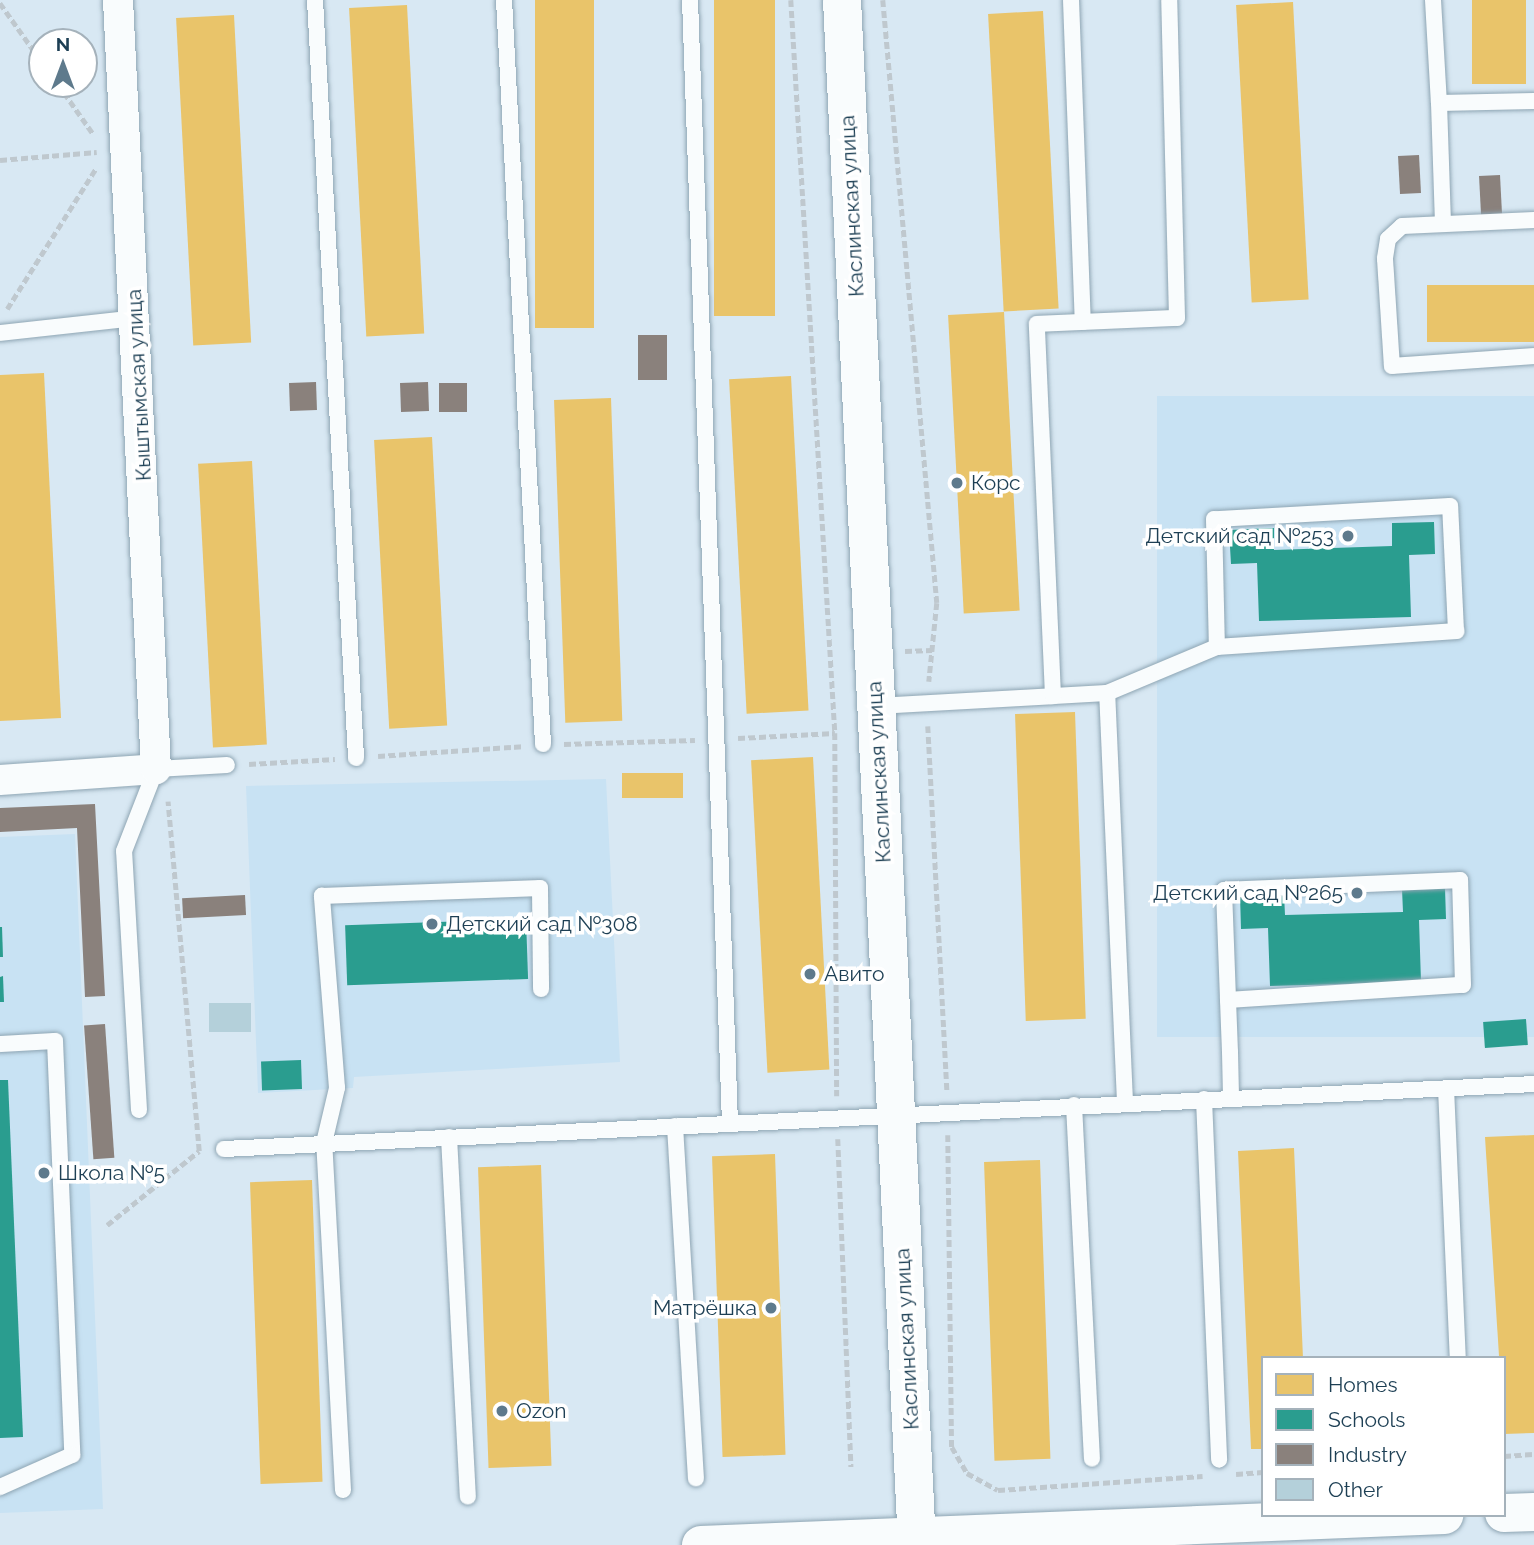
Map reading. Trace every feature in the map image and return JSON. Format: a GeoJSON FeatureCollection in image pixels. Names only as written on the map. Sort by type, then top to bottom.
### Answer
{"type":"FeatureCollection","features":[{"type":"Feature","properties":{"kind":"main road","name":"Каслинская улица"},"geometry":{"type":"LineString","coordinates":[[842,0],[917,1541]]}},
{"type":"Feature","properties":{"kind":"main road"},"geometry":{"type":"LineString","coordinates":[[1506,1513],[1534,1512]]}},
{"type":"Feature","properties":{"kind":"main road"},"geometry":{"type":"LineString","coordinates":[[701,1545],[917,1541],[1403,1517]]}},
{"type":"Feature","properties":{"kind":"street","name":"Кыштымская улица"},"geometry":{"type":"LineString","coordinates":[[118,0],[160,769]]}},
{"type":"Feature","properties":{"kind":"street"},"geometry":{"type":"LineString","coordinates":[[0,780],[160,769]]}},
{"type":"Feature","properties":{"kind":"lane"},"geometry":{"type":"LineString","coordinates":[[315,0],[356,758]]}},
{"type":"Feature","properties":{"kind":"lane"},"geometry":{"type":"LineString","coordinates":[[503,0],[543,744]]}},
{"type":"Feature","properties":{"kind":"lane"},"geometry":{"type":"LineString","coordinates":[[690,0],[730,1123]]}},
{"type":"Feature","properties":{"kind":"lane"},"geometry":{"type":"LineString","coordinates":[[1071,0],[1083,322]]}},
{"type":"Feature","properties":{"kind":"lane"},"geometry":{"type":"LineString","coordinates":[[1053,696],[1037,324],[1177,318],[1168,0]]}},
{"type":"Feature","properties":{"kind":"lane"},"geometry":{"type":"LineString","coordinates":[[1433,0],[1443,222]]}},
{"type":"Feature","properties":{"kind":"lane"},"geometry":{"type":"LineString","coordinates":[[1439,103],[1534,101]]}},
{"type":"Feature","properties":{"kind":"lane"},"geometry":{"type":"LineString","coordinates":[[1534,220],[1443,222],[1402,226],[1388,239],[1392,366],[1534,356]]}},
{"type":"Feature","properties":{"kind":"lane"},"geometry":{"type":"LineString","coordinates":[[0,333],[136,318]]}},
{"type":"Feature","properties":{"kind":"lane"},"geometry":{"type":"LineString","coordinates":[[876,706],[1107,693],[1217,647],[1456,631],[1450,506],[1214,519],[1217,647]]}},
{"type":"Feature","properties":{"kind":"lane"},"geometry":{"type":"LineString","coordinates":[[1107,693],[1125,1102]]}},
{"type":"Feature","properties":{"kind":"lane"},"geometry":{"type":"LineString","coordinates":[[139,1110],[124,851],[160,769],[227,765]]}},
{"type":"Feature","properties":{"kind":"lane"},"geometry":{"type":"LineString","coordinates":[[1228,1000],[1463,985],[1460,880],[1224,890],[1231,1097]]}},
{"type":"Feature","properties":{"kind":"lane"},"geometry":{"type":"LineString","coordinates":[[343,1490],[324,1143],[337,1088],[322,896],[540,888],[541,989]]}},
{"type":"Feature","properties":{"kind":"lane"},"geometry":{"type":"LineString","coordinates":[[0,1044],[55,1041],[72,1455],[0,1487]]}},
{"type":"Feature","properties":{"kind":"lane"},"geometry":{"type":"LineString","coordinates":[[224,1149],[1125,1102],[1534,1084]]}},
{"type":"Feature","properties":{"kind":"lane"},"geometry":{"type":"LineString","coordinates":[[1446,1088],[1458,1356]]}},
{"type":"Feature","properties":{"kind":"lane"},"geometry":{"type":"LineString","coordinates":[[1203,1099],[1220,1468]]}},
{"type":"Feature","properties":{"kind":"lane"},"geometry":{"type":"LineString","coordinates":[[1074,1105],[1092,1459]]}},
{"type":"Feature","properties":{"kind":"lane"},"geometry":{"type":"LineString","coordinates":[[675,1126],[696,1478]]}},
{"type":"Feature","properties":{"kind":"lane"},"geometry":{"type":"LineString","coordinates":[[449,1137],[468,1496]]}},
{"type":"Feature","properties":{"kind":"path"},"geometry":{"type":"LineString","coordinates":[[791,0],[835,733],[837,1118],[852,1467]]}},
{"type":"Feature","properties":{"kind":"path"},"geometry":{"type":"LineString","coordinates":[[883,0],[937,603],[927,703],[948,1112],[952,1447],[967,1473],[998,1490],[1207,1476]]}},
{"type":"Feature","properties":{"kind":"path"},"geometry":{"type":"LineString","coordinates":[[0,3],[28,42]]}},
{"type":"Feature","properties":{"kind":"path"},"geometry":{"type":"LineString","coordinates":[[68,98],[106,152]]}},
{"type":"Feature","properties":{"kind":"path"},"geometry":{"type":"LineString","coordinates":[[0,160],[106,152]]}},
{"type":"Feature","properties":{"kind":"path"},"geometry":{"type":"LineString","coordinates":[[0,321],[106,152]]}},
{"type":"Feature","properties":{"kind":"path"},"geometry":{"type":"LineString","coordinates":[[107,1225],[199,1150],[160,769]]}},
{"type":"Feature","properties":{"kind":"path"},"geometry":{"type":"LineString","coordinates":[[1506,1456],[1534,1454]]}},
{"type":"Feature","properties":{"kind":"path"},"geometry":{"type":"LineString","coordinates":[[1220,1468],[1261,1472]]}},
{"type":"Feature","properties":{"kind":"shaded area"},"geometry":{"type":"Polygon","coordinates":[[[1157,396],[1534,396],[1534,1037],[1157,1037],[1157,396]]]}},
{"type":"Feature","properties":{"kind":"shaded area","name":"Детский сад №308"},"geometry":{"type":"Polygon","coordinates":[[[606,779],[620,1062],[354,1077],[353,1088],[258,1093],[246,786],[606,779]]]}},
{"type":"Feature","properties":{"kind":"shaded area","name":"Школа №5"},"geometry":{"type":"Polygon","coordinates":[[[75,834],[103,1509],[0,1513],[0,837],[75,834]]]}},
{"type":"Feature","properties":{"kind":"building: Homes"},"geometry":{"type":"Polygon","coordinates":[[[535,0],[594,0],[594,328],[535,328],[535,0]]]}},
{"type":"Feature","properties":{"kind":"building: Homes"},"geometry":{"type":"Polygon","coordinates":[[[714,0],[775,0],[775,316],[714,316],[714,0]]]}},
{"type":"Feature","properties":{"kind":"building: Homes"},"geometry":{"type":"Polygon","coordinates":[[[1472,0],[1526,0],[1526,84],[1472,84],[1472,0]]]}},
{"type":"Feature","properties":{"kind":"building: Homes"},"geometry":{"type":"Polygon","coordinates":[[[1293,2],[1309,300],[1252,303],[1236,5],[1293,2]]]}},
{"type":"Feature","properties":{"kind":"building: Homes"},"geometry":{"type":"Polygon","coordinates":[[[407,5],[424,334],[366,337],[349,8],[407,5]]]}},
{"type":"Feature","properties":{"kind":"building: Homes"},"geometry":{"type":"Polygon","coordinates":[[[1043,11],[1059,309],[1004,311],[988,14],[1043,11]]]}},
{"type":"Feature","properties":{"kind":"building: Homes"},"geometry":{"type":"Polygon","coordinates":[[[234,15],[251,343],[193,346],[176,18],[234,15]]]}},
{"type":"Feature","properties":{"kind":"building: Homes"},"geometry":{"type":"Polygon","coordinates":[[[1427,285],[1534,285],[1534,342],[1427,342],[1427,285]]]}},
{"type":"Feature","properties":{"kind":"building: Homes"},"geometry":{"type":"Polygon","coordinates":[[[1004,312],[1020,611],[964,614],[948,315],[1004,312]]]}},
{"type":"Feature","properties":{"kind":"building: Homes"},"geometry":{"type":"Polygon","coordinates":[[[44,373],[61,718],[0,721],[0,375],[44,373]]]}},
{"type":"Feature","properties":{"kind":"building: Homes"},"geometry":{"type":"Polygon","coordinates":[[[791,376],[809,711],[747,714],[729,379],[791,376]]]}},
{"type":"Feature","properties":{"kind":"building: Homes"},"geometry":{"type":"Polygon","coordinates":[[[611,398],[622,721],[565,723],[554,400],[611,398]]]}},
{"type":"Feature","properties":{"kind":"building: Homes"},"geometry":{"type":"Polygon","coordinates":[[[432,437],[447,726],[389,729],[374,440],[432,437]]]}},
{"type":"Feature","properties":{"kind":"building: Homes"},"geometry":{"type":"Polygon","coordinates":[[[252,461],[267,745],[213,747],[198,464],[252,461]]]}},
{"type":"Feature","properties":{"kind":"building: Homes"},"geometry":{"type":"Polygon","coordinates":[[[1075,712],[1086,1019],[1026,1021],[1015,714],[1075,712]]]}},
{"type":"Feature","properties":{"kind":"building: Homes"},"geometry":{"type":"Polygon","coordinates":[[[813,757],[829,1070],[767,1073],[751,760],[813,757]]]}},
{"type":"Feature","properties":{"kind":"building: Homes"},"geometry":{"type":"Polygon","coordinates":[[[622,773],[683,773],[683,798],[622,798],[622,773]]]}},
{"type":"Feature","properties":{"kind":"building: Homes"},"geometry":{"type":"Polygon","coordinates":[[[1534,1135],[1534,1433],[1506,1434],[1506,1356],[1499,1356],[1485,1137],[1534,1135]]]}},
{"type":"Feature","properties":{"kind":"building: Homes"},"geometry":{"type":"Polygon","coordinates":[[[1294,1148],[1303,1356],[1261,1356],[1261,1449],[1251,1449],[1238,1151],[1294,1148]]]}},
{"type":"Feature","properties":{"kind":"building: Homes"},"geometry":{"type":"Polygon","coordinates":[[[775,1154],[786,1455],[723,1457],[712,1156],[775,1154]]]}},
{"type":"Feature","properties":{"kind":"building: Homes"},"geometry":{"type":"Polygon","coordinates":[[[1040,1160],[1050,1459],[994,1461],[984,1162],[1040,1160]]]}},
{"type":"Feature","properties":{"kind":"building: Homes"},"geometry":{"type":"Polygon","coordinates":[[[541,1165],[552,1466],[489,1468],[478,1167],[541,1165]]]}},
{"type":"Feature","properties":{"kind":"building: Homes"},"geometry":{"type":"Polygon","coordinates":[[[312,1180],[323,1482],[261,1484],[250,1182],[312,1180]]]}},
{"type":"Feature","properties":{"kind":"building: Schools"},"geometry":{"type":"Polygon","coordinates":[[[1434,522],[1435,554],[1409,555],[1411,617],[1259,621],[1257,563],[1231,564],[1229,530],[1274,528],[1274,550],[1392,546],[1392,523],[1434,522]]]}},
{"type":"Feature","properties":{"kind":"building: Schools"},"geometry":{"type":"Polygon","coordinates":[[[1445,888],[1446,919],[1419,920],[1421,982],[1270,986],[1268,928],[1241,929],[1240,895],[1284,894],[1285,915],[1403,912],[1402,889],[1445,888]]]}},
{"type":"Feature","properties":{"kind":"building: Schools"},"geometry":{"type":"Polygon","coordinates":[[[526,919],[528,979],[347,985],[345,925],[526,919]]]}},
{"type":"Feature","properties":{"kind":"building: Schools"},"geometry":{"type":"Polygon","coordinates":[[[2,927],[3,957],[0,957],[2,927]]]}},
{"type":"Feature","properties":{"kind":"building: Schools"},"geometry":{"type":"Polygon","coordinates":[[[3,976],[4,1002],[0,1002],[0,977],[3,976]]]}},
{"type":"Feature","properties":{"kind":"building: Schools"},"geometry":{"type":"Polygon","coordinates":[[[1526,1019],[1528,1045],[1485,1048],[1483,1022],[1526,1019]]]}},
{"type":"Feature","properties":{"kind":"building: Schools"},"geometry":{"type":"Polygon","coordinates":[[[301,1060],[302,1089],[262,1090],[261,1061],[301,1060]]]}},
{"type":"Feature","properties":{"kind":"building: Schools"},"geometry":{"type":"Polygon","coordinates":[[[0,1080],[8,1080],[23,1437],[0,1438],[0,1080]]]}},
{"type":"Feature","properties":{"kind":"building: Industry"},"geometry":{"type":"Polygon","coordinates":[[[1419,155],[1421,193],[1400,194],[1398,156],[1419,155]]]}},
{"type":"Feature","properties":{"kind":"building: Industry"},"geometry":{"type":"Polygon","coordinates":[[[1500,175],[1502,214],[1481,215],[1479,176],[1500,175]]]}},
{"type":"Feature","properties":{"kind":"building: Industry"},"geometry":{"type":"Polygon","coordinates":[[[638,335],[667,335],[667,380],[638,380],[638,335]]]}},
{"type":"Feature","properties":{"kind":"building: Industry"},"geometry":{"type":"Polygon","coordinates":[[[316,382],[317,410],[290,411],[289,383],[316,382]]]}},
{"type":"Feature","properties":{"kind":"building: Industry"},"geometry":{"type":"Polygon","coordinates":[[[428,382],[429,411],[401,412],[400,383],[428,382]]]}},
{"type":"Feature","properties":{"kind":"building: Industry"},"geometry":{"type":"Polygon","coordinates":[[[439,383],[467,383],[467,412],[439,412],[439,383]]]}},
{"type":"Feature","properties":{"kind":"building: Industry"},"geometry":{"type":"Polygon","coordinates":[[[95,804],[105,996],[85,997],[77,828],[0,832],[0,808],[95,804]]]}},
{"type":"Feature","properties":{"kind":"building: Industry"},"geometry":{"type":"Polygon","coordinates":[[[245,895],[246,915],[183,918],[182,898],[245,895]]]}},
{"type":"Feature","properties":{"kind":"building: Industry"},"geometry":{"type":"Polygon","coordinates":[[[105,1024],[114,1158],[93,1159],[84,1025],[105,1024]]]}},
{"type":"Feature","properties":{"kind":"building: Other"},"geometry":{"type":"Polygon","coordinates":[[[209,1003],[251,1003],[251,1032],[209,1032],[209,1003]]]}},
{"type":"Feature","properties":{"kind":"place","name":"Корс"},"geometry":{"type":"Point","coordinates":[957,483]}},
{"type":"Feature","properties":{"kind":"place","name":"Детский сад №253"},"geometry":{"type":"Point","coordinates":[1348,536]}},
{"type":"Feature","properties":{"kind":"place","name":"Детский сад №265"},"geometry":{"type":"Point","coordinates":[1357,893]}},
{"type":"Feature","properties":{"kind":"place","name":"Детский сад №308"},"geometry":{"type":"Point","coordinates":[432,924]}},
{"type":"Feature","properties":{"kind":"place","name":"Авито"},"geometry":{"type":"Point","coordinates":[810,974]}},
{"type":"Feature","properties":{"kind":"place","name":"Школа №5"},"geometry":{"type":"Point","coordinates":[44,1173]}},
{"type":"Feature","properties":{"kind":"place","name":"Матрёшка"},"geometry":{"type":"Point","coordinates":[771,1308]}},
{"type":"Feature","properties":{"kind":"place","name":"Ozon"},"geometry":{"type":"Point","coordinates":[502,1411]}}]}
